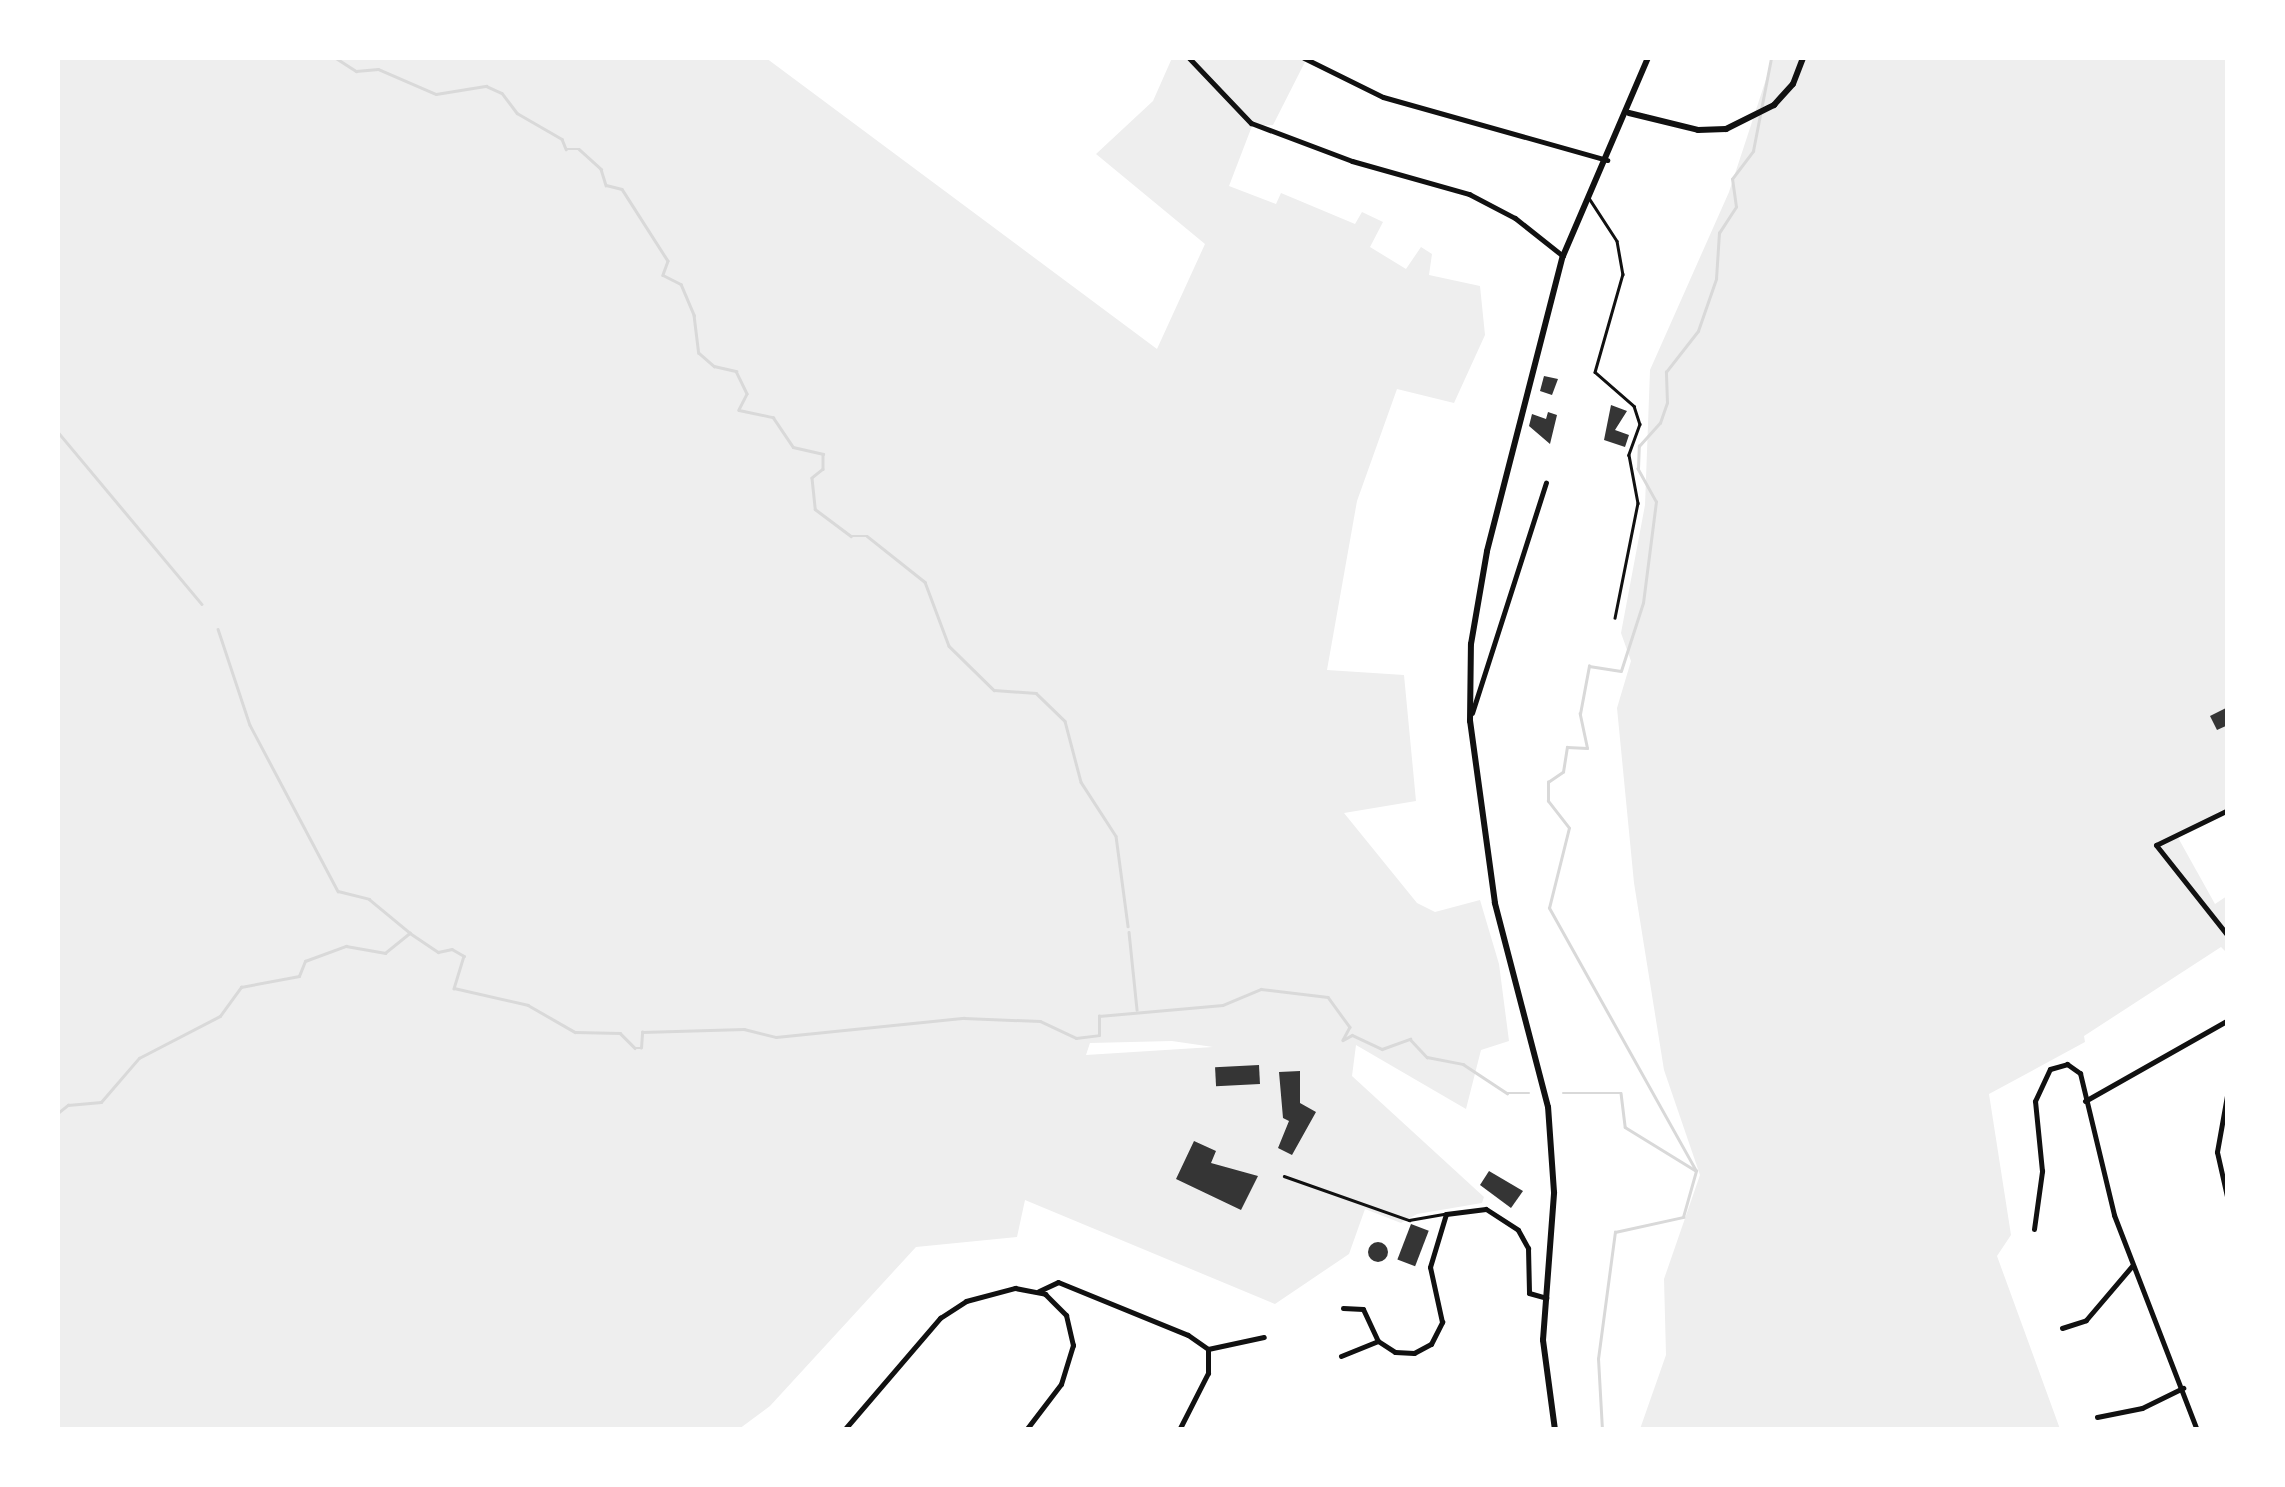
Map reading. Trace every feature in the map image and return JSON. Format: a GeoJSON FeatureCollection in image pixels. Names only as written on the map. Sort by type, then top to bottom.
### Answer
{"type":"FeatureCollection","features":[{"type":"Feature","properties":{"kind":"street"},"geometry":{"type":"LineString","coordinates":[[1189,58],[1251,123],[1352,162],[1469,194],[1515,218],[1562,256]]}},
{"type":"Feature","properties":{"kind":"street"},"geometry":{"type":"LineString","coordinates":[[1304,58],[1383,96],[1607,160]]}},
{"type":"Feature","properties":{"kind":"street"},"geometry":{"type":"LineString","coordinates":[[1555,1430],[1543,1340],[1554,1196],[1548,1107],[1495,902],[1470,720],[1476,601],[1562,256],[1629,114],[1648,58]]}},
{"type":"Feature","properties":{"kind":"street"},"geometry":{"type":"LineString","coordinates":[[1629,114],[1698,130],[1726,129],[1774,106],[1793,84],[1803,58]]}},
{"type":"Feature","properties":{"kind":"street"},"geometry":{"type":"LineString","coordinates":[[1470,720],[1546,483]]}},
{"type":"Feature","properties":{"kind":"street"},"geometry":{"type":"LineString","coordinates":[[2228,810],[2156,846],[2228,936]]}},
{"type":"Feature","properties":{"kind":"street"},"geometry":{"type":"LineString","coordinates":[[2085,1101],[2228,1020]]}},
{"type":"Feature","properties":{"kind":"street"},"geometry":{"type":"LineString","coordinates":[[2034,1230],[2042,1172],[2037,1090],[2050,1069],[2075,1068],[2132,1266],[2197,1430]]}},
{"type":"Feature","properties":{"kind":"street"},"geometry":{"type":"LineString","coordinates":[[2228,1090],[2218,1152],[2228,1201]]}},
{"type":"Feature","properties":{"kind":"street"},"geometry":{"type":"LineString","coordinates":[[1341,1356],[1378,1341],[1414,1353],[1437,1336],[1442,1311],[1430,1267],[1446,1214],[1486,1210],[1506,1217],[1528,1248],[1529,1293],[1546,1298]]}},
{"type":"Feature","properties":{"kind":"street"},"geometry":{"type":"LineString","coordinates":[[2062,1328],[2086,1320],[2132,1266]]}},
{"type":"Feature","properties":{"kind":"street"},"geometry":{"type":"LineString","coordinates":[[844,1430],[954,1307],[1007,1289],[1039,1291],[1058,1282],[1188,1335],[1208,1350]]}},
{"type":"Feature","properties":{"kind":"street"},"geometry":{"type":"LineString","coordinates":[[1026,1430],[1061,1384],[1074,1345],[1066,1315],[1039,1291]]}},
{"type":"Feature","properties":{"kind":"street"},"geometry":{"type":"LineString","coordinates":[[1344,1308],[1364,1309],[1378,1341]]}},
{"type":"Feature","properties":{"kind":"street"},"geometry":{"type":"LineString","coordinates":[[1208,1350],[1264,1336]]}},
{"type":"Feature","properties":{"kind":"street"},"geometry":{"type":"LineString","coordinates":[[1179,1430],[1208,1373],[1208,1350]]}},
{"type":"Feature","properties":{"kind":"street"},"geometry":{"type":"LineString","coordinates":[[2097,1417],[2142,1408],[2183,1388]]}},
{"type":"Feature","properties":{"kind":"lane"},"geometry":{"type":"LineString","coordinates":[[1588,198],[1617,241],[1623,274],[1595,372],[1634,406],[1640,424],[1629,455],[1638,503],[1615,618]]}},
{"type":"Feature","properties":{"kind":"lane"},"geometry":{"type":"LineString","coordinates":[[1284,1176],[1409,1220],[1446,1214]]}},
{"type":"Feature","properties":{"kind":"shaded area"},"geometry":{"type":"Polygon","coordinates":[[[58,58],[766,58],[1157,349],[1205,244],[1096,154],[1153,101],[1172,58],[1307,58],[1273,125],[1252,126],[1229,186],[1276,204],[1281,193],[1355,224],[1362,212],[1383,222],[1370,247],[1406,269],[1421,247],[1432,254],[1429,275],[1480,286],[1485,335],[1454,403],[1397,389],[1357,501],[1327,670],[1404,675],[1416,801],[1344,813],[1417,903],[1435,912],[1480,900],[1499,964],[1509,1041],[1481,1050],[1466,1109],[1356,1045],[1352,1076],[1484,1197],[1482,1203],[1417,1214],[1401,1223],[1365,1209],[1349,1254],[1275,1304],[1025,1200],[1017,1237],[916,1247],[770,1406],[739,1429],[58,1429],[58,58]],[[1172,1041],[1090,1043],[1086,1055],[1213,1047],[1172,1041]]]}},
{"type":"Feature","properties":{"kind":"shaded area"},"geometry":{"type":"Polygon","coordinates":[[[1773,58],[2227,58],[2227,812],[2176,834],[2215,904],[2227,896],[2227,953],[2221,947],[2084,1036],[2085,1042],[1989,1094],[2011,1235],[1997,1256],[2060,1429],[1640,1429],[1666,1355],[1664,1279],[1700,1175],[1664,1070],[1634,883],[1617,708],[1631,661],[1621,633],[1645,505],[1650,370],[1729,192],[1773,58]]]}},
{"type":"Feature","properties":{"kind":"building"},"geometry":{"type":"Polygon","coordinates":[[[1544,376],[1558,379],[1552,395],[1540,391],[1544,376]]]}},
{"type":"Feature","properties":{"kind":"building"},"geometry":{"type":"Polygon","coordinates":[[[1611,405],[1627,411],[1615,430],[1629,435],[1625,447],[1604,440],[1611,405]]]}},
{"type":"Feature","properties":{"kind":"building"},"geometry":{"type":"Polygon","coordinates":[[[1548,412],[1557,415],[1550,444],[1529,426],[1532,414],[1546,419],[1548,412]]]}},
{"type":"Feature","properties":{"kind":"building"},"geometry":{"type":"Polygon","coordinates":[[[2226,708],[2228,725],[2217,730],[2210,716],[2226,708]]]}},
{"type":"Feature","properties":{"kind":"building"},"geometry":{"type":"Polygon","coordinates":[[[1259,1065],[1260,1084],[1216,1086],[1215,1067],[1259,1065]]]}},
{"type":"Feature","properties":{"kind":"building"},"geometry":{"type":"Polygon","coordinates":[[[1300,1071],[1300,1103],[1316,1112],[1292,1155],[1278,1148],[1289,1121],[1283,1118],[1279,1072],[1300,1071]]]}},
{"type":"Feature","properties":{"kind":"building"},"geometry":{"type":"Polygon","coordinates":[[[1194,1141],[1216,1151],[1211,1163],[1258,1176],[1241,1210],[1176,1179],[1194,1141]]]}},
{"type":"Feature","properties":{"kind":"building"},"geometry":{"type":"Polygon","coordinates":[[[1489,1171],[1523,1191],[1511,1208],[1480,1185],[1489,1171]]]}},
{"type":"Feature","properties":{"kind":"building"},"geometry":{"type":"Polygon","coordinates":[[[1411,1224],[1429,1231],[1415,1266],[1397,1259],[1411,1224]]]}},
{"type":"Feature","properties":{"kind":"building"},"geometry":{"type":"Polygon","coordinates":[[[1374,1242],[1382,1242],[1388,1252],[1382,1262],[1374,1262],[1368,1256],[1368,1248],[1374,1242]]]}},
{"type":"Feature","properties":{"kind":"waterway"},"geometry":{"type":"LineString","coordinates":[[336,58],[356,71],[378,69],[436,94],[486,86],[502,93],[517,113],[562,139],[566,149],[579,149],[601,169],[606,185],[622,189],[668,261],[663,275],[681,284],[694,315],[699,353],[714,366],[736,371],[747,394],[739,410],[773,417],[793,447],[823,454],[823,469],[812,478],[815,509],[851,536],[867,536],[925,582],[949,646],[994,690],[1036,693],[1065,721],[1081,782],[1116,836],[1128,926]]}},
{"type":"Feature","properties":{"kind":"waterway"},"geometry":{"type":"LineString","coordinates":[[1602,1430],[1598,1359],[1615,1232],[1683,1217],[1696,1171],[1549,908],[1569,828],[1548,801],[1548,782],[1563,772],[1567,747],[1587,748],[1580,714],[1589,666],[1621,671],[1643,603],[1656,502],[1638,469],[1639,446],[1660,423],[1667,403],[1666,372],[1698,331],[1716,279],[1719,233],[1736,207],[1732,179],[1753,151],[1771,58]]}},
{"type":"Feature","properties":{"kind":"waterway"},"geometry":{"type":"LineString","coordinates":[[58,432],[202,604]]}},
{"type":"Feature","properties":{"kind":"waterway"},"geometry":{"type":"LineString","coordinates":[[218,629],[250,725],[338,891],[369,899],[409,932]]}},
{"type":"Feature","properties":{"kind":"waterway"},"geometry":{"type":"LineString","coordinates":[[1129,932],[1137,1010]]}},
{"type":"Feature","properties":{"kind":"waterway"},"geometry":{"type":"LineString","coordinates":[[58,1113],[68,1105],[101,1102],[139,1058],[220,1016],[241,987],[299,976],[305,961],[346,946],[385,953],[410,933],[438,952],[452,949],[464,956],[454,988],[528,1005],[575,1032],[620,1033],[635,1048],[641,1048],[642,1032],[744,1029],[776,1037],[964,1018],[1040,1021],[1076,1038],[1099,1035],[1099,1016],[1223,1005],[1261,989],[1328,997],[1350,1027],[1343,1040],[1352,1035],[1382,1049],[1410,1039],[1427,1057],[1463,1064],[1507,1093],[1529,1093]]}},
{"type":"Feature","properties":{"kind":"waterway"},"geometry":{"type":"LineString","coordinates":[[1563,1093],[1621,1093],[1625,1127],[1695,1170]]}}]}
